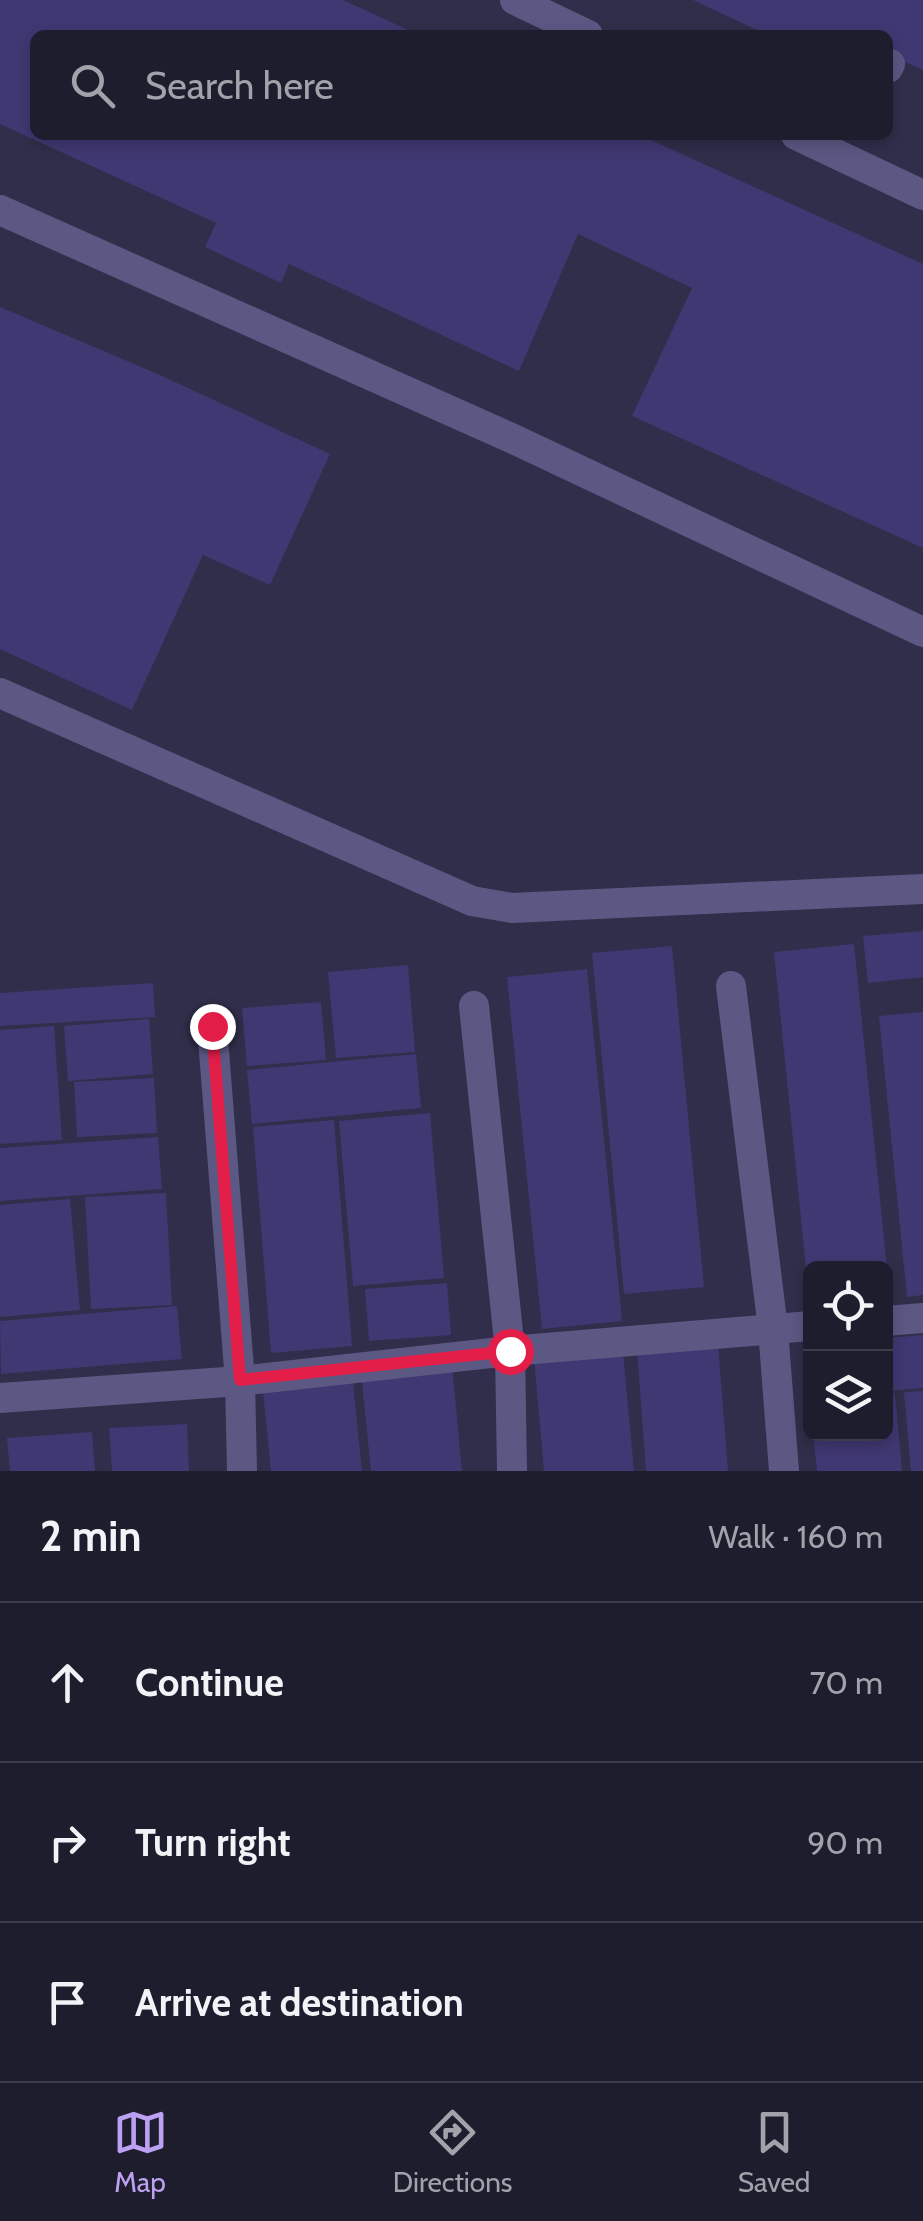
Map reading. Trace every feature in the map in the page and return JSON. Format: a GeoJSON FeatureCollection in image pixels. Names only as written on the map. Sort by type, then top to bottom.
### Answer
{"type":"FeatureCollection","features":[{"type":"Feature","properties":{"kind":"lane"},"geometry":{"type":"LineString","coordinates":[[515,0],[578,30]]}},
{"type":"Feature","properties":{"kind":"lane"},"geometry":{"type":"LineString","coordinates":[[820,140],[849,146],[923,195]]}},
{"type":"Feature","properties":{"kind":"lane"},"geometry":{"type":"LineString","coordinates":[[0,210],[509,437],[923,632]]}},
{"type":"Feature","properties":{"kind":"lane"},"geometry":{"type":"LineString","coordinates":[[0,693],[472,901],[512,908],[923,889]]}},
{"type":"Feature","properties":{"kind":"lane"},"geometry":{"type":"LineString","coordinates":[[732,986],[773,1329],[784,1471]]}},
{"type":"Feature","properties":{"kind":"lane"},"geometry":{"type":"LineString","coordinates":[[474,1006],[510,1351],[512,1471]]}},
{"type":"Feature","properties":{"kind":"lane"},"geometry":{"type":"LineString","coordinates":[[212,1026],[240,1380],[242,1471]]}},
{"type":"Feature","properties":{"kind":"lane"},"geometry":{"type":"LineString","coordinates":[[893,1320],[923,1318]]}},
{"type":"Feature","properties":{"kind":"lane"},"geometry":{"type":"LineString","coordinates":[[0,1398],[240,1380],[510,1351],[803,1327]]}},
{"type":"Feature","properties":{"kind":"shaded area"},"geometry":{"type":"Polygon","coordinates":[[[0,0],[923,0],[923,1471],[0,1471],[0,0]]]}},
{"type":"Feature","properties":{"kind":"building"},"geometry":{"type":"Polygon","coordinates":[[[0,0],[343,0],[408,30],[30,30],[30,138],[0,124],[0,0]]]}},
{"type":"Feature","properties":{"kind":"building"},"geometry":{"type":"Polygon","coordinates":[[[693,0],[923,0],[923,70],[893,56],[893,30],[757,30],[693,0]]]}},
{"type":"Feature","properties":{"kind":"building"},"geometry":{"type":"Polygon","coordinates":[[[35,140],[651,140],[923,264],[923,548],[632,416],[692,288],[578,234],[519,371],[289,264],[281,283],[205,247],[216,223],[35,140]]]}},
{"type":"Feature","properties":{"kind":"building"},"geometry":{"type":"Polygon","coordinates":[[[0,307],[330,454],[270,585],[203,555],[132,710],[0,649],[0,307]]]}},
{"type":"Feature","properties":{"kind":"building"},"geometry":{"type":"Polygon","coordinates":[[[923,931],[923,977],[868,983],[863,936],[923,931]]]}},
{"type":"Feature","properties":{"kind":"building"},"geometry":{"type":"Polygon","coordinates":[[[854,944],[886,1261],[805,1261],[774,952],[854,944]]]}},
{"type":"Feature","properties":{"kind":"building"},"geometry":{"type":"Polygon","coordinates":[[[672,946],[704,1287],[624,1294],[592,953],[672,946]]]}},
{"type":"Feature","properties":{"kind":"building"},"geometry":{"type":"Polygon","coordinates":[[[408,965],[415,1052],[336,1058],[328,972],[408,965]]]}},
{"type":"Feature","properties":{"kind":"building"},"geometry":{"type":"Polygon","coordinates":[[[587,969],[622,1321],[542,1329],[507,977],[587,969]]]}},
{"type":"Feature","properties":{"kind":"building"},"geometry":{"type":"Polygon","coordinates":[[[153,983],[155,1017],[0,1026],[0,993],[153,983]]]}},
{"type":"Feature","properties":{"kind":"building"},"geometry":{"type":"Polygon","coordinates":[[[321,1002],[326,1060],[247,1066],[242,1008],[321,1002]]]}},
{"type":"Feature","properties":{"kind":"building"},"geometry":{"type":"Polygon","coordinates":[[[923,1012],[923,1295],[907,1297],[879,1016],[923,1012]]]}},
{"type":"Feature","properties":{"kind":"building"},"geometry":{"type":"Polygon","coordinates":[[[149,1019],[153,1074],[68,1081],[64,1026],[149,1019]]]}},
{"type":"Feature","properties":{"kind":"building"},"geometry":{"type":"Polygon","coordinates":[[[54,1026],[62,1140],[0,1144],[0,1030],[54,1026]]]}},
{"type":"Feature","properties":{"kind":"building"},"geometry":{"type":"Polygon","coordinates":[[[416,1054],[421,1108],[252,1124],[247,1070],[416,1054]]]}},
{"type":"Feature","properties":{"kind":"building"},"geometry":{"type":"Polygon","coordinates":[[[154,1078],[157,1133],[77,1137],[74,1082],[154,1078]]]}},
{"type":"Feature","properties":{"kind":"building"},"geometry":{"type":"Polygon","coordinates":[[[430,1113],[444,1278],[353,1286],[339,1121],[430,1113]]]}},
{"type":"Feature","properties":{"kind":"building"},"geometry":{"type":"Polygon","coordinates":[[[334,1120],[352,1346],[271,1353],[253,1127],[334,1120]]]}},
{"type":"Feature","properties":{"kind":"building"},"geometry":{"type":"Polygon","coordinates":[[[158,1137],[162,1189],[0,1201],[0,1148],[158,1137]]]}},
{"type":"Feature","properties":{"kind":"building"},"geometry":{"type":"Polygon","coordinates":[[[166,1193],[172,1305],[91,1309],[85,1197],[166,1193]]]}},
{"type":"Feature","properties":{"kind":"building"},"geometry":{"type":"Polygon","coordinates":[[[70,1199],[80,1310],[0,1317],[0,1205],[70,1199]]]}},
{"type":"Feature","properties":{"kind":"building"},"geometry":{"type":"Polygon","coordinates":[[[447,1283],[451,1335],[369,1341],[365,1289],[447,1283]]]}},
{"type":"Feature","properties":{"kind":"building"},"geometry":{"type":"Polygon","coordinates":[[[177,1306],[182,1359],[1,1374],[0,1321],[177,1306]]]}},
{"type":"Feature","properties":{"kind":"building"},"geometry":{"type":"Polygon","coordinates":[[[923,1335],[923,1388],[893,1390],[893,1337],[923,1335]]]}},
{"type":"Feature","properties":{"kind":"building"},"geometry":{"type":"Polygon","coordinates":[[[718,1344],[728,1471],[646,1471],[637,1350],[718,1344]]]}},
{"type":"Feature","properties":{"kind":"building"},"geometry":{"type":"Polygon","coordinates":[[[623,1352],[634,1471],[544,1471],[534,1359],[623,1352]]]}},
{"type":"Feature","properties":{"kind":"building"},"geometry":{"type":"Polygon","coordinates":[[[452,1365],[462,1471],[371,1471],[361,1373],[452,1365]]]}},
{"type":"Feature","properties":{"kind":"building"},"geometry":{"type":"Polygon","coordinates":[[[352,1373],[362,1471],[271,1471],[262,1382],[352,1373]]]}},
{"type":"Feature","properties":{"kind":"building"},"geometry":{"type":"Polygon","coordinates":[[[923,1391],[923,1471],[911,1471],[904,1392],[923,1391]]]}},
{"type":"Feature","properties":{"kind":"building"},"geometry":{"type":"Polygon","coordinates":[[[893,1393],[902,1471],[817,1471],[814,1441],[893,1441],[893,1393]]]}},
{"type":"Feature","properties":{"kind":"building"},"geometry":{"type":"Polygon","coordinates":[[[187,1424],[189,1471],[112,1471],[109,1428],[187,1424]]]}},
{"type":"Feature","properties":{"kind":"building"},"geometry":{"type":"Polygon","coordinates":[[[92,1432],[95,1471],[10,1471],[7,1438],[92,1432]]]}},
{"type":"Feature","properties":{"kind":"route"},"geometry":{"type":"LineString","coordinates":[[212,1026],[240,1380],[510,1351]]}}]}
